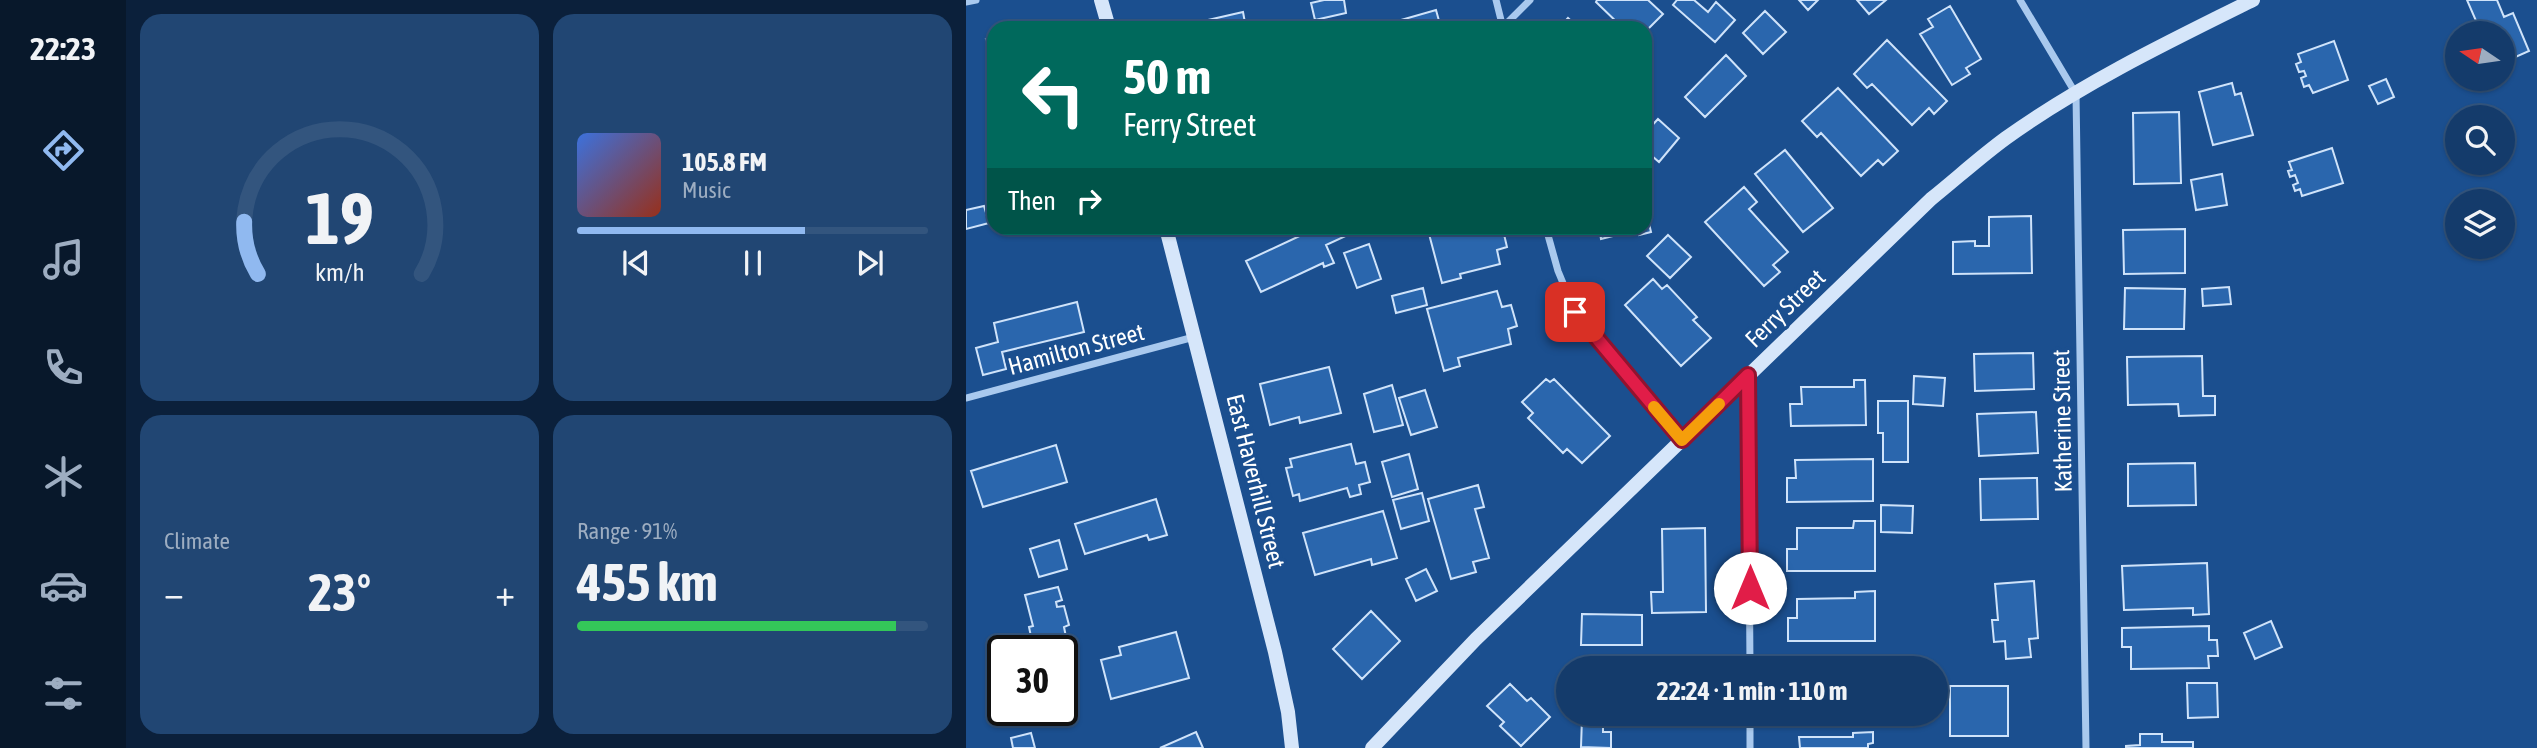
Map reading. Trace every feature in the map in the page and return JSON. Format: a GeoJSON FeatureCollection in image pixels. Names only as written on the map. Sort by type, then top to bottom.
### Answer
{"type":"FeatureCollection","features":[{"type":"Feature","properties":{"kind":"street"},"geometry":{"type":"LineString","coordinates":[[966,2],[976,0]]}},
{"type":"Feature","properties":{"kind":"street"},"geometry":{"type":"LineString","coordinates":[[1101,0],[1107,21]]}},
{"type":"Feature","properties":{"kind":"street"},"geometry":{"type":"LineString","coordinates":[[1496,0],[1501,21]]}},
{"type":"Feature","properties":{"kind":"street"},"geometry":{"type":"LineString","coordinates":[[1510,21],[1530,0]]}},
{"type":"Feature","properties":{"kind":"street"},"geometry":{"type":"LineString","coordinates":[[2020,0],[2076,94]]}},
{"type":"Feature","properties":{"kind":"street","name":"Ferry Street"},"geometry":{"type":"LineString","coordinates":[[1372,748],[1476,639],[1931,199],[2006,138],[2076,94],[2190,31],[2253,0]]}},
{"type":"Feature","properties":{"kind":"street","name":"Katherine Street"},"geometry":{"type":"LineString","coordinates":[[2076,94],[2086,748]]}},
{"type":"Feature","properties":{"kind":"street","name":"East Haverhill Street"},"geometry":{"type":"LineString","coordinates":[[1168,235],[1272,639],[1288,712],[1292,748]]}},
{"type":"Feature","properties":{"kind":"street"},"geometry":{"type":"LineString","coordinates":[[1548,235],[1558,271],[1575,312],[1682,440]]}},
{"type":"Feature","properties":{"kind":"street","name":"Hamilton Street"},"geometry":{"type":"LineString","coordinates":[[966,398],[1195,337]]}},
{"type":"Feature","properties":{"kind":"street"},"geometry":{"type":"LineString","coordinates":[[1748,375],[1750,656]]}},
{"type":"Feature","properties":{"kind":"street"},"geometry":{"type":"LineString","coordinates":[[1750,726],[1751,748]]}},
{"type":"Feature","properties":{"kind":"building"},"geometry":{"type":"Polygon","coordinates":[[[1344,0],[1346,13],[1315,20],[1311,3],[1344,0]]]}},
{"type":"Feature","properties":{"kind":"building"},"geometry":{"type":"Polygon","coordinates":[[[1648,0],[1663,14],[1652,25],[1652,21],[1616,21],[1596,2],[1648,0]]]}},
{"type":"Feature","properties":{"kind":"building"},"geometry":{"type":"Polygon","coordinates":[[[1677,0],[1694,0],[1708,12],[1716,2],[1735,20],[1715,42],[1673,5],[1677,0]]]}},
{"type":"Feature","properties":{"kind":"building"},"geometry":{"type":"Polygon","coordinates":[[[1799,0],[1818,0],[1808,10],[1799,0]]]}},
{"type":"Feature","properties":{"kind":"building"},"geometry":{"type":"Polygon","coordinates":[[[1857,0],[1886,0],[1869,14],[1857,0]]]}},
{"type":"Feature","properties":{"kind":"building"},"geometry":{"type":"Polygon","coordinates":[[[2467,0],[2497,0],[2504,17],[2513,13],[2529,51],[2515,57],[2515,21],[2476,21],[2467,0]]]}},
{"type":"Feature","properties":{"kind":"building"},"geometry":{"type":"Polygon","coordinates":[[[1950,6],[1981,59],[1966,68],[1970,74],[1952,85],[1920,34],[1933,27],[1928,19],[1950,6]]]}},
{"type":"Feature","properties":{"kind":"building"},"geometry":{"type":"Polygon","coordinates":[[[1436,10],[1439,21],[1398,21],[1436,10]]]}},
{"type":"Feature","properties":{"kind":"building"},"geometry":{"type":"Polygon","coordinates":[[[1765,11],[1786,32],[1763,54],[1743,33],[1765,11]]]}},
{"type":"Feature","properties":{"kind":"building"},"geometry":{"type":"Polygon","coordinates":[[[1243,12],[1245,21],[1204,21],[1243,12]]]}},
{"type":"Feature","properties":{"kind":"building"},"geometry":{"type":"Polygon","coordinates":[[[1887,40],[1947,101],[1934,114],[1929,108],[1912,125],[1872,84],[1867,88],[1854,74],[1887,40]]]}},
{"type":"Feature","properties":{"kind":"building"},"geometry":{"type":"Polygon","coordinates":[[[2334,41],[2348,80],[2313,93],[2309,85],[2304,87],[2301,78],[2306,76],[2304,71],[2299,72],[2296,64],[2301,62],[2298,54],[2334,41]]]}},
{"type":"Feature","properties":{"kind":"building"},"geometry":{"type":"Polygon","coordinates":[[[1726,55],[1746,76],[1705,117],[1685,97],[1726,55]]]}},
{"type":"Feature","properties":{"kind":"building"},"geometry":{"type":"Polygon","coordinates":[[[2386,79],[2394,97],[2378,104],[2369,86],[2386,79]]]}},
{"type":"Feature","properties":{"kind":"building"},"geometry":{"type":"Polygon","coordinates":[[[2232,83],[2235,95],[2241,93],[2253,135],[2213,145],[2199,92],[2232,83]]]}},
{"type":"Feature","properties":{"kind":"building"},"geometry":{"type":"Polygon","coordinates":[[[1838,88],[1898,151],[1883,165],[1878,160],[1861,176],[1821,133],[1817,137],[1802,121],[1838,88]]]}},
{"type":"Feature","properties":{"kind":"building"},"geometry":{"type":"Polygon","coordinates":[[[2179,112],[2181,183],[2134,184],[2133,113],[2179,112]]]}},
{"type":"Feature","properties":{"kind":"building"},"geometry":{"type":"Polygon","coordinates":[[[1658,119],[1679,138],[1659,162],[1652,156],[1652,125],[1658,119]]]}},
{"type":"Feature","properties":{"kind":"building"},"geometry":{"type":"Polygon","coordinates":[[[2332,148],[2343,183],[2302,196],[2300,189],[2295,191],[2293,185],[2298,183],[2295,175],[2290,177],[2288,171],[2292,170],[2289,162],[2332,148]]]}},
{"type":"Feature","properties":{"kind":"building"},"geometry":{"type":"Polygon","coordinates":[[[1785,150],[1833,208],[1803,232],[1755,174],[1785,150]]]}},
{"type":"Feature","properties":{"kind":"building"},"geometry":{"type":"Polygon","coordinates":[[[2222,174],[2227,205],[2196,210],[2191,180],[2222,174]]]}},
{"type":"Feature","properties":{"kind":"building"},"geometry":{"type":"Polygon","coordinates":[[[1744,187],[1757,202],[1749,209],[1788,252],[1773,265],[1780,272],[1764,286],[1705,222],[1744,187]]]}},
{"type":"Feature","properties":{"kind":"building"},"geometry":{"type":"Polygon","coordinates":[[[984,206],[987,224],[966,229],[966,210],[984,206]]]}},
{"type":"Feature","properties":{"kind":"building"},"geometry":{"type":"Polygon","coordinates":[[[2031,216],[2032,273],[1953,274],[1953,242],[1975,241],[1975,246],[1989,246],[1989,217],[2031,216]]]}},
{"type":"Feature","properties":{"kind":"building"},"geometry":{"type":"Polygon","coordinates":[[[2185,229],[2185,273],[2124,274],[2123,230],[2185,229]]]}},
{"type":"Feature","properties":{"kind":"building"},"geometry":{"type":"Polygon","coordinates":[[[1302,235],[1348,235],[1326,245],[1334,263],[1324,267],[1323,263],[1261,292],[1246,261],[1302,235]]]}},
{"type":"Feature","properties":{"kind":"building"},"geometry":{"type":"Polygon","coordinates":[[[1429,235],[1504,235],[1507,247],[1497,250],[1500,264],[1460,274],[1461,278],[1442,283],[1429,235]]]}},
{"type":"Feature","properties":{"kind":"building"},"geometry":{"type":"Polygon","coordinates":[[[1600,235],[1617,235],[1601,239],[1600,235]]]}},
{"type":"Feature","properties":{"kind":"building"},"geometry":{"type":"Polygon","coordinates":[[[1668,235],[1691,257],[1670,278],[1647,256],[1668,235]]]}},
{"type":"Feature","properties":{"kind":"building"},"geometry":{"type":"Polygon","coordinates":[[[1369,244],[1381,279],[1357,288],[1344,253],[1369,244]]]}},
{"type":"Feature","properties":{"kind":"building"},"geometry":{"type":"Polygon","coordinates":[[[1653,279],[1662,289],[1667,285],[1697,317],[1693,320],[1711,338],[1681,366],[1625,305],[1653,279]]]}},
{"type":"Feature","properties":{"kind":"building"},"geometry":{"type":"Polygon","coordinates":[[[2229,287],[2231,304],[2203,306],[2202,289],[2229,287]]]}},
{"type":"Feature","properties":{"kind":"building"},"geometry":{"type":"Polygon","coordinates":[[[1423,288],[1427,305],[1396,313],[1392,296],[1423,288]]]}},
{"type":"Feature","properties":{"kind":"building"},"geometry":{"type":"Polygon","coordinates":[[[2125,288],[2185,289],[2184,329],[2124,329],[2125,288]]]}},
{"type":"Feature","properties":{"kind":"building"},"geometry":{"type":"Polygon","coordinates":[[[1497,291],[1502,307],[1511,305],[1517,326],[1508,329],[1511,344],[1458,358],[1460,366],[1444,371],[1427,309],[1497,291]]]}},
{"type":"Feature","properties":{"kind":"building"},"geometry":{"type":"Polygon","coordinates":[[[1077,302],[1084,332],[1002,352],[1006,369],[983,375],[976,348],[998,342],[994,323],[1077,302]]]}},
{"type":"Feature","properties":{"kind":"building"},"geometry":{"type":"Polygon","coordinates":[[[2033,353],[2034,389],[1975,391],[1974,354],[2033,353]]]}},
{"type":"Feature","properties":{"kind":"building"},"geometry":{"type":"Polygon","coordinates":[[[2202,356],[2203,396],[2215,396],[2215,415],[2179,416],[2178,404],[2128,405],[2127,357],[2202,356]]]}},
{"type":"Feature","properties":{"kind":"building"},"geometry":{"type":"Polygon","coordinates":[[[1329,367],[1341,413],[1300,423],[1299,417],[1270,425],[1260,384],[1329,367]]]}},
{"type":"Feature","properties":{"kind":"building"},"geometry":{"type":"Polygon","coordinates":[[[1914,376],[1945,378],[1943,406],[1913,404],[1914,376]]]}},
{"type":"Feature","properties":{"kind":"building"},"geometry":{"type":"Polygon","coordinates":[[[1546,379],[1550,382],[1554,379],[1610,436],[1582,463],[1567,449],[1563,453],[1528,418],[1533,413],[1522,402],[1546,379]]]}},
{"type":"Feature","properties":{"kind":"building"},"geometry":{"type":"Polygon","coordinates":[[[1854,380],[1865,380],[1866,425],[1791,426],[1790,404],[1802,404],[1801,387],[1854,387],[1854,380]]]}},
{"type":"Feature","properties":{"kind":"building"},"geometry":{"type":"Polygon","coordinates":[[[1392,385],[1403,425],[1374,432],[1364,394],[1392,385]]]}},
{"type":"Feature","properties":{"kind":"building"},"geometry":{"type":"Polygon","coordinates":[[[1425,390],[1437,427],[1411,435],[1399,398],[1425,390]]]}},
{"type":"Feature","properties":{"kind":"building"},"geometry":{"type":"Polygon","coordinates":[[[1878,401],[1908,401],[1908,462],[1883,462],[1883,433],[1878,433],[1878,401]]]}},
{"type":"Feature","properties":{"kind":"building"},"geometry":{"type":"Polygon","coordinates":[[[2036,412],[2038,453],[1979,456],[1977,414],[2036,412]]]}},
{"type":"Feature","properties":{"kind":"building"},"geometry":{"type":"Polygon","coordinates":[[[1351,444],[1356,464],[1365,462],[1370,482],[1359,485],[1361,494],[1350,497],[1347,488],[1300,501],[1299,494],[1293,496],[1286,468],[1292,467],[1290,459],[1351,444]]]}},
{"type":"Feature","properties":{"kind":"building"},"geometry":{"type":"Polygon","coordinates":[[[1056,445],[1067,482],[983,507],[971,471],[1056,445]]]}},
{"type":"Feature","properties":{"kind":"building"},"geometry":{"type":"Polygon","coordinates":[[[1409,454],[1418,489],[1392,497],[1382,462],[1409,454]]]}},
{"type":"Feature","properties":{"kind":"building"},"geometry":{"type":"Polygon","coordinates":[[[1873,459],[1873,501],[1787,502],[1787,478],[1796,478],[1795,460],[1873,459]]]}},
{"type":"Feature","properties":{"kind":"building"},"geometry":{"type":"Polygon","coordinates":[[[2195,463],[2196,505],[2128,506],[2128,464],[2195,463]]]}},
{"type":"Feature","properties":{"kind":"building"},"geometry":{"type":"Polygon","coordinates":[[[2037,478],[2038,519],[1981,520],[1980,479],[2037,478]]]}},
{"type":"Feature","properties":{"kind":"building"},"geometry":{"type":"Polygon","coordinates":[[[1478,485],[1484,507],[1475,509],[1489,558],[1473,562],[1476,572],[1451,579],[1428,499],[1478,485]]]}},
{"type":"Feature","properties":{"kind":"building"},"geometry":{"type":"Polygon","coordinates":[[[1422,493],[1429,521],[1401,529],[1393,500],[1422,493]]]}},
{"type":"Feature","properties":{"kind":"building"},"geometry":{"type":"Polygon","coordinates":[[[1156,499],[1167,535],[1149,540],[1147,535],[1085,554],[1075,524],[1156,499]]]}},
{"type":"Feature","properties":{"kind":"building"},"geometry":{"type":"Polygon","coordinates":[[[1881,505],[1913,506],[1912,533],[1881,532],[1881,505]]]}},
{"type":"Feature","properties":{"kind":"building"},"geometry":{"type":"Polygon","coordinates":[[[1383,511],[1397,558],[1372,565],[1371,559],[1315,575],[1303,533],[1383,511]]]}},
{"type":"Feature","properties":{"kind":"building"},"geometry":{"type":"Polygon","coordinates":[[[1854,521],[1875,521],[1875,571],[1787,571],[1787,549],[1797,549],[1797,528],[1853,528],[1854,521]]]}},
{"type":"Feature","properties":{"kind":"building"},"geometry":{"type":"Polygon","coordinates":[[[1705,528],[1706,612],[1652,613],[1651,592],[1663,592],[1662,529],[1705,528]]]}},
{"type":"Feature","properties":{"kind":"building"},"geometry":{"type":"Polygon","coordinates":[[[1059,540],[1067,569],[1039,577],[1030,549],[1059,540]]]}},
{"type":"Feature","properties":{"kind":"building"},"geometry":{"type":"Polygon","coordinates":[[[2207,563],[2209,614],[2193,615],[2193,608],[2124,610],[2122,566],[2207,563]]]}},
{"type":"Feature","properties":{"kind":"building"},"geometry":{"type":"Polygon","coordinates":[[[1426,569],[1437,591],[1416,601],[1406,579],[1426,569]]]}},
{"type":"Feature","properties":{"kind":"building"},"geometry":{"type":"Polygon","coordinates":[[[2034,581],[2038,638],[2029,639],[2031,657],[2006,659],[2005,641],[1994,642],[1992,620],[1998,620],[1995,584],[2034,581]]]}},
{"type":"Feature","properties":{"kind":"building"},"geometry":{"type":"Polygon","coordinates":[[[1058,587],[1062,600],[1056,602],[1057,607],[1064,606],[1069,625],[1064,627],[1066,635],[1031,635],[1029,627],[1033,626],[1025,595],[1058,587]]]}},
{"type":"Feature","properties":{"kind":"building"},"geometry":{"type":"Polygon","coordinates":[[[1875,591],[1875,641],[1788,641],[1788,618],[1797,618],[1797,599],[1855,598],[1855,592],[1875,591]]]}},
{"type":"Feature","properties":{"kind":"building"},"geometry":{"type":"Polygon","coordinates":[[[1371,611],[1400,641],[1362,679],[1333,649],[1371,611]]]}},
{"type":"Feature","properties":{"kind":"building"},"geometry":{"type":"Polygon","coordinates":[[[1582,614],[1642,615],[1642,645],[1581,645],[1582,614]]]}},
{"type":"Feature","properties":{"kind":"building"},"geometry":{"type":"Polygon","coordinates":[[[2271,621],[2282,647],[2255,659],[2244,633],[2271,621]]]}},
{"type":"Feature","properties":{"kind":"building"},"geometry":{"type":"Polygon","coordinates":[[[2209,626],[2209,640],[2217,640],[2218,656],[2208,656],[2209,668],[2131,669],[2131,647],[2122,647],[2122,628],[2209,626]]]}},
{"type":"Feature","properties":{"kind":"building"},"geometry":{"type":"Polygon","coordinates":[[[1176,632],[1189,678],[1111,699],[1101,660],[1121,655],[1119,647],[1176,632]]]}},
{"type":"Feature","properties":{"kind":"building"},"geometry":{"type":"Polygon","coordinates":[[[2187,683],[2217,683],[2218,717],[2188,718],[2187,683]]]}},
{"type":"Feature","properties":{"kind":"building"},"geometry":{"type":"Polygon","coordinates":[[[1510,684],[1527,701],[1531,698],[1550,717],[1521,746],[1500,726],[1504,722],[1487,706],[1510,684]]]}},
{"type":"Feature","properties":{"kind":"building"},"geometry":{"type":"Polygon","coordinates":[[[1950,686],[2008,686],[2008,736],[1950,736],[1950,686]]]}},
{"type":"Feature","properties":{"kind":"building"},"geometry":{"type":"Polygon","coordinates":[[[1582,726],[1603,726],[1603,732],[1611,732],[1611,748],[1581,747],[1582,726]]]}},
{"type":"Feature","properties":{"kind":"building"},"geometry":{"type":"Polygon","coordinates":[[[1196,732],[1203,748],[1160,748],[1196,732]]]}},
{"type":"Feature","properties":{"kind":"building"},"geometry":{"type":"Polygon","coordinates":[[[1873,732],[1873,743],[1868,744],[1868,748],[1800,748],[1799,737],[1853,737],[1853,733],[1873,732]]]}},
{"type":"Feature","properties":{"kind":"building"},"geometry":{"type":"Polygon","coordinates":[[[1031,733],[1035,748],[1013,748],[1011,738],[1031,733]]]}},
{"type":"Feature","properties":{"kind":"building"},"geometry":{"type":"Polygon","coordinates":[[[2140,734],[2162,734],[2162,742],[2193,742],[2193,748],[2126,748],[2140,745],[2140,734]]]}},
{"type":"Feature","properties":{"kind":"slow traffic"},"geometry":{"type":"LineString","coordinates":[[1654,407],[1682,440],[1719,404]]}},
{"type":"Feature","properties":{"kind":"route"},"geometry":{"type":"LineString","coordinates":[[1575,312],[1682,440],[1748,375],[1750,588]]}}]}
